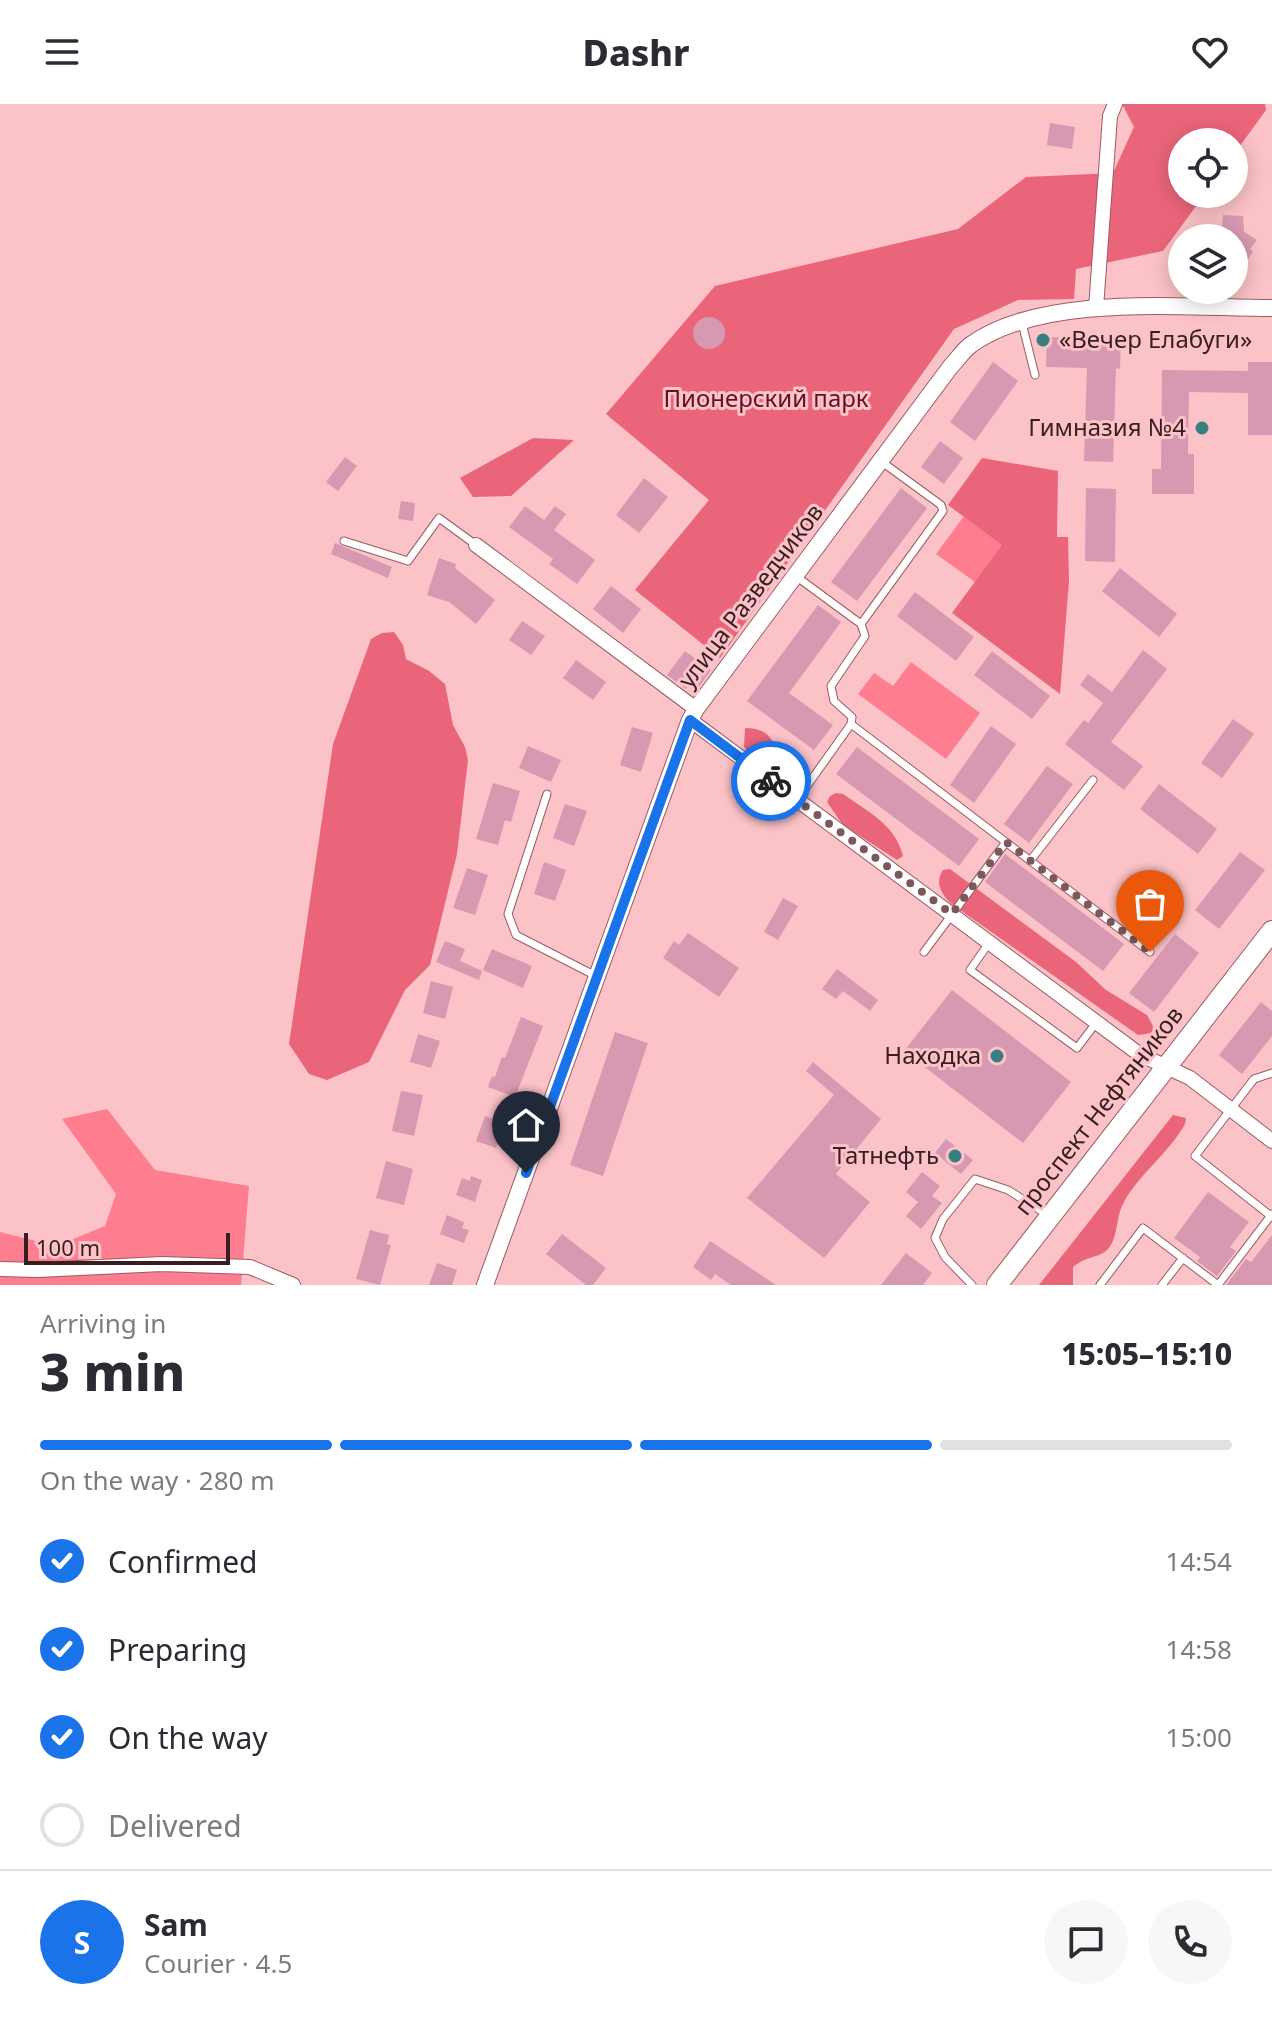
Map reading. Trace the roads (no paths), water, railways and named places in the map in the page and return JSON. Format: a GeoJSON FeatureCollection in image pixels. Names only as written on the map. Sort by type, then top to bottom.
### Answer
{"type":"FeatureCollection","features":[{"type":"Feature","properties":{"kind":"main road","name":"проспект Нефтяников"},"geometry":{"type":"LineString","coordinates":[[997,1285],[1272,931]]}},
{"type":"Feature","properties":{"kind":"street"},"geometry":{"type":"LineString","coordinates":[[1096,308],[1110,116],[1115,104]]}},
{"type":"Feature","properties":{"kind":"street","name":"улица Разведчиков"},"geometry":{"type":"LineString","coordinates":[[485,1285],[693,715],[951,366],[970,345],[1021,320],[1096,308],[1272,308]]}},
{"type":"Feature","properties":{"kind":"street"},"geometry":{"type":"LineString","coordinates":[[476,545],[797,800],[1139,1054],[1190,1078],[1272,1141]]}},
{"type":"Feature","properties":{"kind":"street"},"geometry":{"type":"LineString","coordinates":[[0,1269],[162,1264],[250,1267],[293,1285]]}},
{"type":"Feature","properties":{"kind":"lane"},"geometry":{"type":"LineString","coordinates":[[1021,320],[1035,375]]}},
{"type":"Feature","properties":{"kind":"lane"},"geometry":{"type":"LineString","coordinates":[[861,624],[943,511],[941,505],[882,462]]}},
{"type":"Feature","properties":{"kind":"lane"},"geometry":{"type":"LineString","coordinates":[[344,541],[408,561],[439,518],[476,545]]}},
{"type":"Feature","properties":{"kind":"lane"},"geometry":{"type":"LineString","coordinates":[[796,576],[861,624],[865,632],[863,641],[831,686],[834,701],[852,717],[851,724],[797,800]]}},
{"type":"Feature","properties":{"kind":"lane"},"geometry":{"type":"LineString","coordinates":[[851,724],[1150,952]]}},
{"type":"Feature","properties":{"kind":"lane"},"geometry":{"type":"LineString","coordinates":[[1030,861],[1093,780]]}},
{"type":"Feature","properties":{"kind":"lane"},"geometry":{"type":"LineString","coordinates":[[547,794],[508,914],[511,926],[516,935],[596,976]]}},
{"type":"Feature","properties":{"kind":"lane"},"geometry":{"type":"LineString","coordinates":[[924,952],[1006,842]]}},
{"type":"Feature","properties":{"kind":"lane"},"geometry":{"type":"LineString","coordinates":[[989,943],[970,970],[982,979],[1077,1048],[1096,1022]]}},
{"type":"Feature","properties":{"kind":"lane"},"geometry":{"type":"LineString","coordinates":[[1100,1285],[1143,1228],[1218,1285],[1272,1215],[1195,1156],[1254,1079],[1272,1073]]}},
{"type":"Feature","properties":{"kind":"lane"},"geometry":{"type":"LineString","coordinates":[[972,1285],[945,1257],[935,1238],[943,1219],[975,1179],[1008,1190],[1049,1217]]}},
{"type":"Feature","properties":{"kind":"lane"},"geometry":{"type":"LineString","coordinates":[[1162,1285],[1183,1258]]}},
{"type":"Feature","properties":{"kind":"place","name":"«Вечер Елабуги»"},"geometry":{"type":"Point","coordinates":[1043,340]}},
{"type":"Feature","properties":{"kind":"place","name":"Гимназия №4"},"geometry":{"type":"Point","coordinates":[1202,428]}},
{"type":"Feature","properties":{"kind":"place","name":"Находка"},"geometry":{"type":"Point","coordinates":[997,1056]}},
{"type":"Feature","properties":{"kind":"place","name":"Татнефть"},"geometry":{"type":"Point","coordinates":[955,1156]}},
{"type":"Feature","properties":{"kind":"park label","name":"Пионерский парк"},"geometry":{"type":"Point","coordinates":[766,399]}}]}
